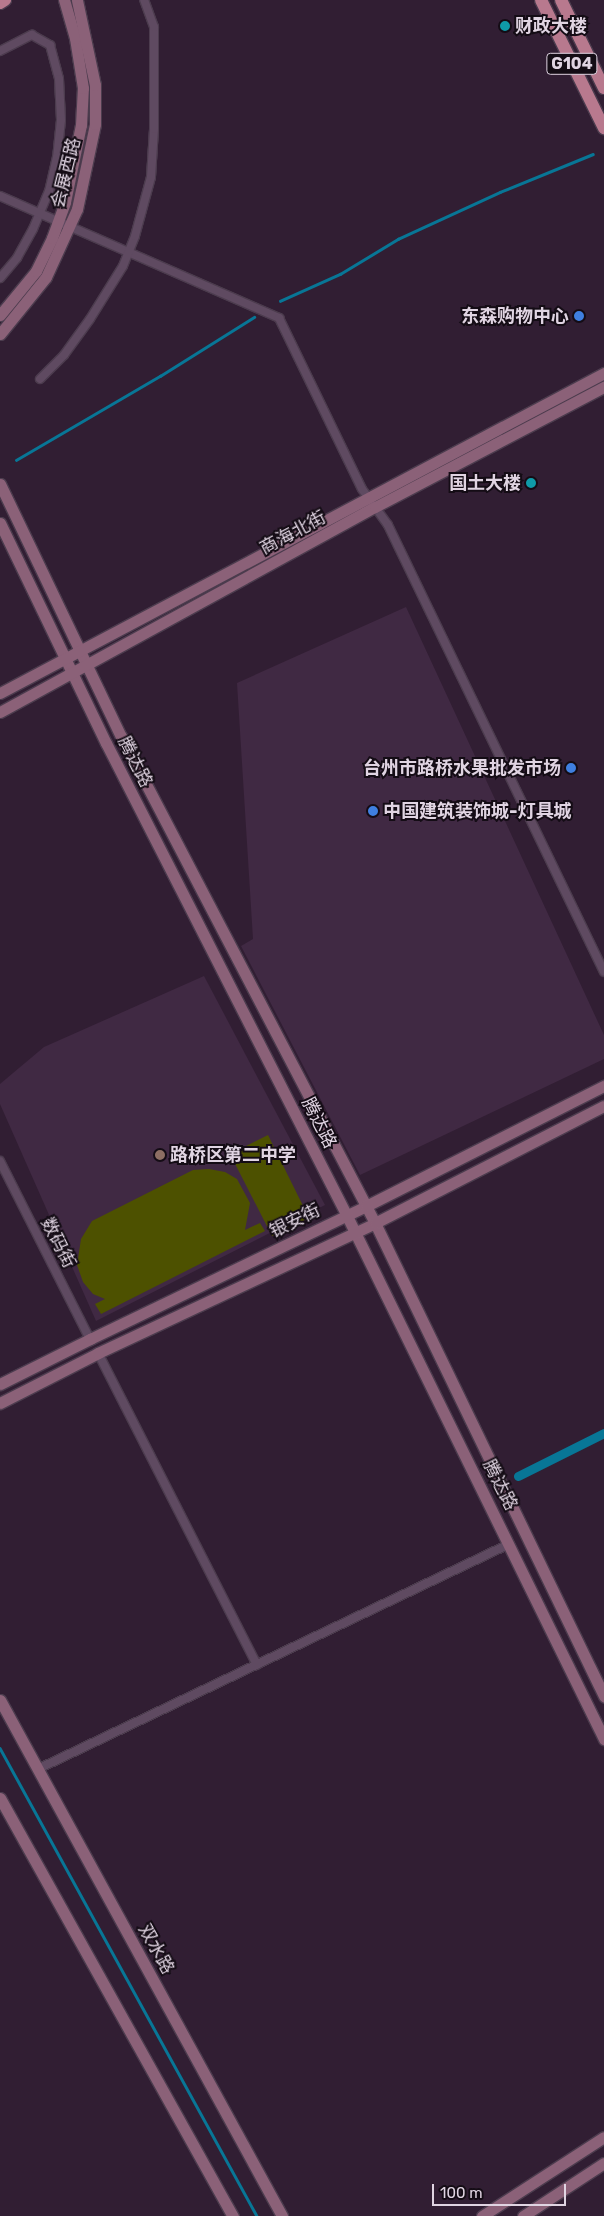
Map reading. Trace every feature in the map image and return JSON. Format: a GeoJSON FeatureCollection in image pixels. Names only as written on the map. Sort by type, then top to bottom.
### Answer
{"type":"FeatureCollection","features":[{"type":"Feature","properties":{"kind":"main road"},"geometry":{"type":"LineString","coordinates":[[0,3],[5,0]]}},
{"type":"Feature","properties":{"kind":"main road","name":"会展西路"},"geometry":{"type":"LineString","coordinates":[[0,315],[36,271],[58,221],[81,125],[83,88],[75,38],[64,0]]}},
{"type":"Feature","properties":{"kind":"main road","name":"会展西路"},"geometry":{"type":"LineString","coordinates":[[0,334],[46,277],[77,209],[95,124],[95,85],[77,0]]}},
{"type":"Feature","properties":{"kind":"main road","name":"G104"},"geometry":{"type":"LineString","coordinates":[[541,0],[604,128]]}},
{"type":"Feature","properties":{"kind":"main road","name":"G104"},"geometry":{"type":"LineString","coordinates":[[560,0],[604,88]]}},
{"type":"Feature","properties":{"kind":"main road","name":"商海北街"},"geometry":{"type":"LineString","coordinates":[[0,712],[88,666],[211,596],[342,527],[372,503],[604,374]]}},
{"type":"Feature","properties":{"kind":"main road","name":"商海北街"},"geometry":{"type":"LineString","coordinates":[[0,693],[604,387]]}},
{"type":"Feature","properties":{"kind":"main road","name":"腾达路"},"geometry":{"type":"LineString","coordinates":[[0,484],[121,736],[375,1223],[604,1696]]}},
{"type":"Feature","properties":{"kind":"main road","name":"腾达路"},"geometry":{"type":"LineString","coordinates":[[0,526],[72,674],[347,1216],[510,1544],[604,1739]]}},
{"type":"Feature","properties":{"kind":"main road","name":"银安街"},"geometry":{"type":"LineString","coordinates":[[0,1384],[347,1216],[604,1086]]}},
{"type":"Feature","properties":{"kind":"main road","name":"银安街"},"geometry":{"type":"LineString","coordinates":[[0,1403],[98,1353],[375,1223],[604,1106]]}},
{"type":"Feature","properties":{"kind":"main road","name":"双水路"},"geometry":{"type":"LineString","coordinates":[[0,1700],[282,2216]]}},
{"type":"Feature","properties":{"kind":"main road"},"geometry":{"type":"LineString","coordinates":[[0,1799],[233,2216]]}},
{"type":"Feature","properties":{"kind":"main road"},"geometry":{"type":"LineString","coordinates":[[482,2216],[604,2137]]}},
{"type":"Feature","properties":{"kind":"main road"},"geometry":{"type":"LineString","coordinates":[[523,2216],[604,2163]]}},
{"type":"Feature","properties":{"kind":"street"},"geometry":{"type":"LineString","coordinates":[[40,379],[64,355],[90,319],[110,287],[135,236],[151,177],[154,129],[154,27],[144,0]]}},
{"type":"Feature","properties":{"kind":"street"},"geometry":{"type":"LineString","coordinates":[[0,51],[32,35],[50,45],[59,79],[61,120],[57,157],[49,191],[40,214],[17,258],[0,278]]}},
{"type":"Feature","properties":{"kind":"street"},"geometry":{"type":"LineString","coordinates":[[0,196],[279,318],[362,489],[388,525],[604,971]]}},
{"type":"Feature","properties":{"kind":"street","name":"数码街"},"geometry":{"type":"LineString","coordinates":[[0,1161],[90,1339]]}},
{"type":"Feature","properties":{"kind":"street"},"geometry":{"type":"LineString","coordinates":[[98,1353],[257,1665]]}},
{"type":"Feature","properties":{"kind":"street"},"geometry":{"type":"LineString","coordinates":[[38,1770],[510,1544]]}},
{"type":"Feature","properties":{"kind":"shaded area","name":"中国建筑装饰城-灯具城"},"geometry":{"type":"Polygon","coordinates":[[[406,607],[604,1035],[604,1059],[360,1175],[241,946],[253,939],[237,683],[406,607]]]}},
{"type":"Feature","properties":{"kind":"shaded area","name":"路桥区第二中学"},"geometry":{"type":"Polygon","coordinates":[[[204,976],[325,1205],[96,1321],[0,1104],[0,1084],[44,1047],[204,976]]]}},
{"type":"Feature","properties":{"kind":"shaded area"},"geometry":{"type":"Polygon","coordinates":[[[268,1135],[309,1218],[272,1236],[230,1154],[268,1135]]]}},
{"type":"Feature","properties":{"kind":"shaded area"},"geometry":{"type":"Polygon","coordinates":[[[209,1169],[225,1172],[237,1179],[250,1203],[245,1230],[260,1223],[265,1231],[101,1314],[95,1304],[105,1299],[93,1294],[83,1282],[77,1265],[81,1239],[92,1221],[193,1170],[209,1169]]]}},
{"type":"Feature","properties":{"kind":"waterway"},"geometry":{"type":"LineString","coordinates":[[280,301],[340,274],[398,239],[500,192],[593,154]]}},
{"type":"Feature","properties":{"kind":"waterway"},"geometry":{"type":"LineString","coordinates":[[16,460],[160,376],[254,317]]}},
{"type":"Feature","properties":{"kind":"waterway"},"geometry":{"type":"LineString","coordinates":[[518,1476],[604,1433]]}},
{"type":"Feature","properties":{"kind":"waterway"},"geometry":{"type":"LineString","coordinates":[[0,1748],[257,2216]]}},
{"type":"Feature","properties":{"kind":"place","name":"财政大楼"},"geometry":{"type":"Point","coordinates":[505,26]}},
{"type":"Feature","properties":{"kind":"place","name":"东森购物中心"},"geometry":{"type":"Point","coordinates":[579,316]}},
{"type":"Feature","properties":{"kind":"place","name":"国土大楼"},"geometry":{"type":"Point","coordinates":[531,483]}},
{"type":"Feature","properties":{"kind":"place","name":"台州市路桥水果批发市场"},"geometry":{"type":"Point","coordinates":[571,768]}},
{"type":"Feature","properties":{"kind":"place","name":"中国建筑装饰城-灯具城"},"geometry":{"type":"Point","coordinates":[373,811]}},
{"type":"Feature","properties":{"kind":"place","name":"路桥区第二中学"},"geometry":{"type":"Point","coordinates":[160,1155]}}]}
